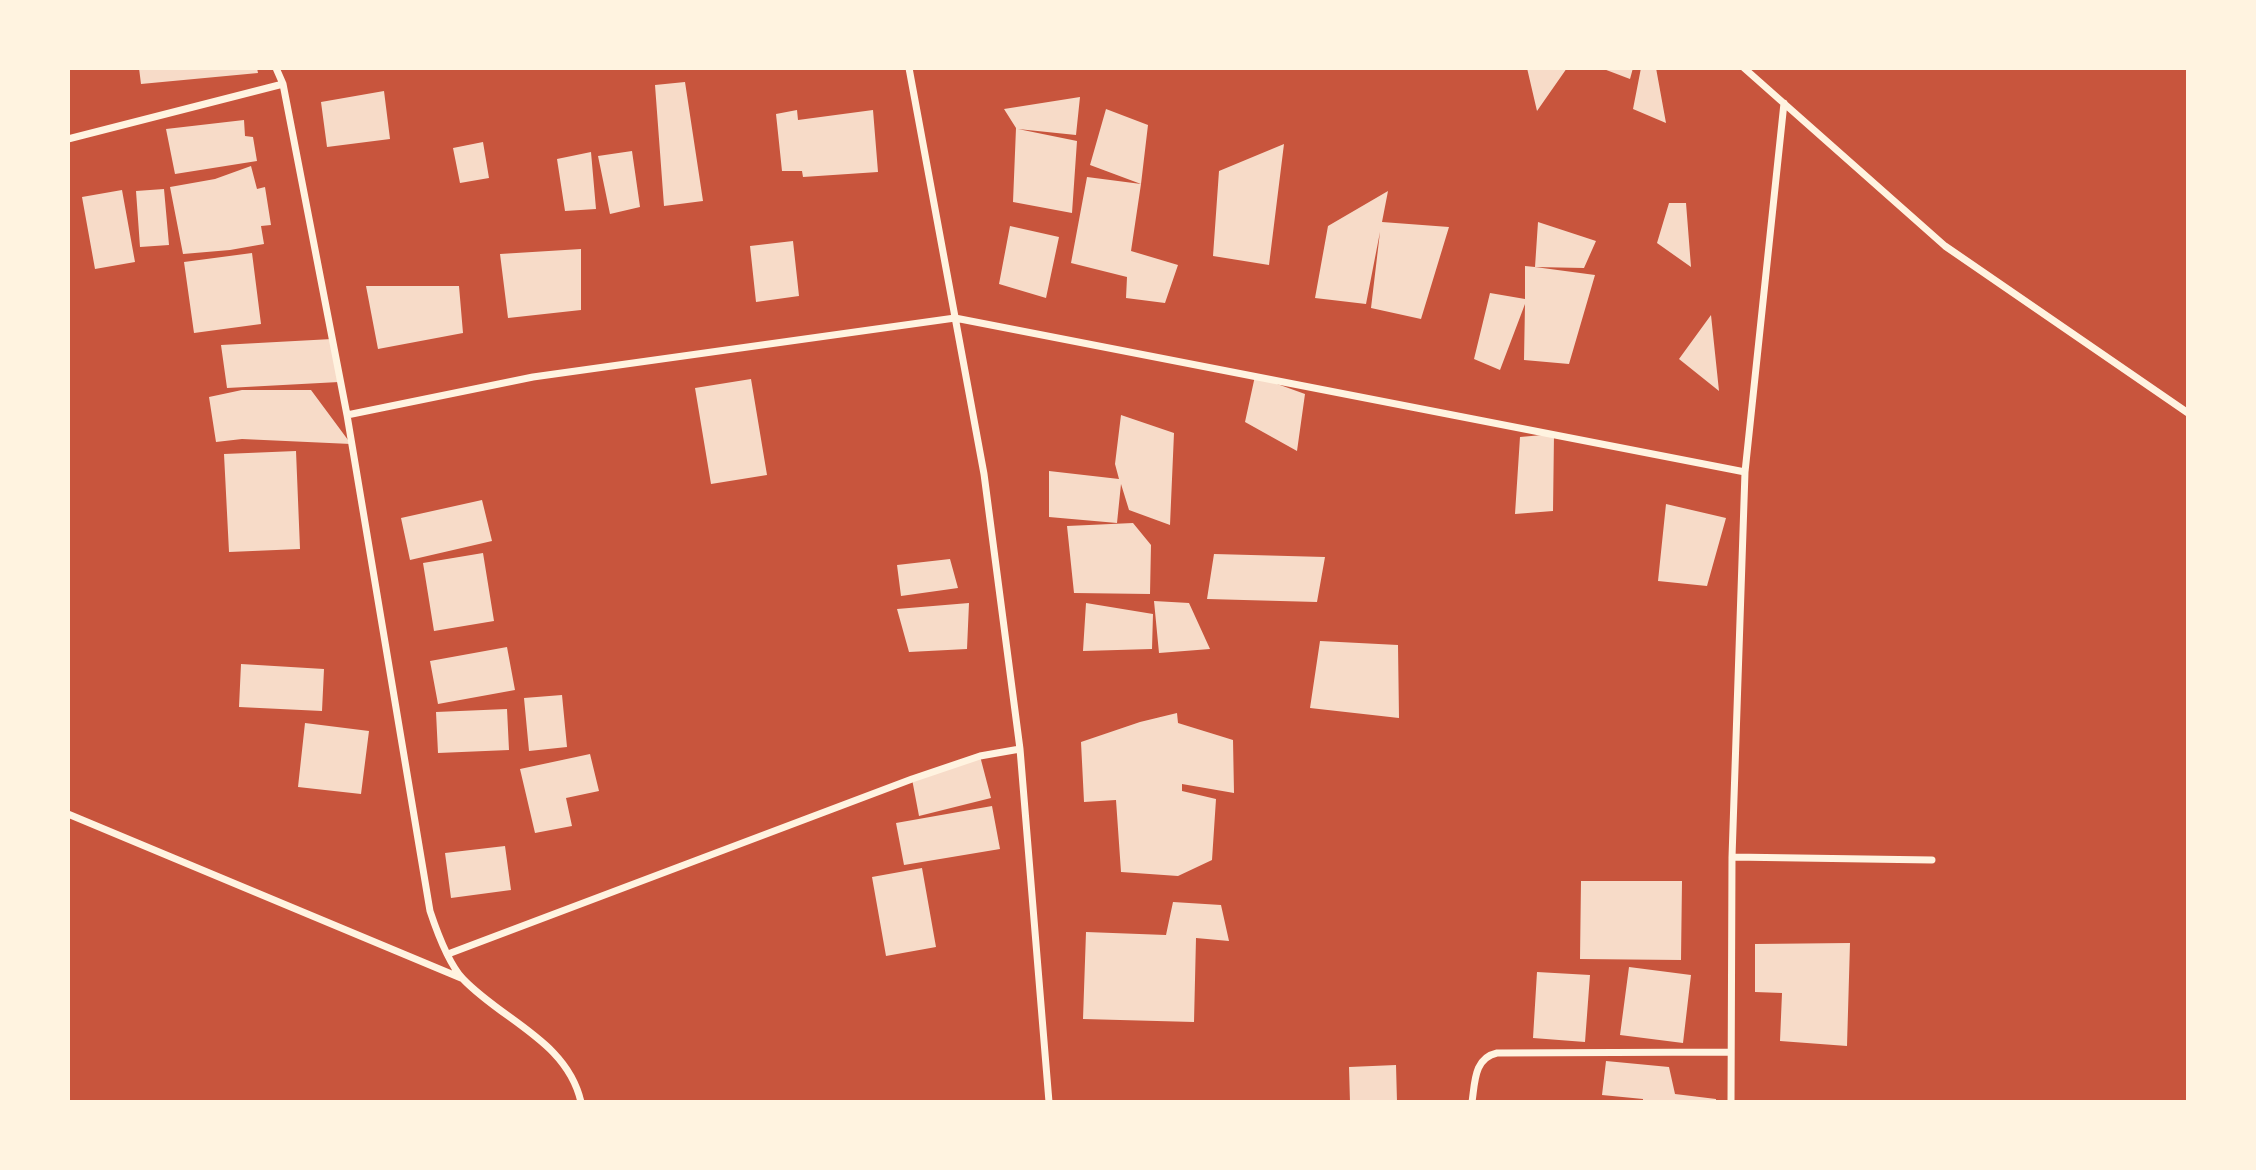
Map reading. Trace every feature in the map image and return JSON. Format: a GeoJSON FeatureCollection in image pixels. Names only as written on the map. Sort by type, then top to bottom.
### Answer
{"type":"FeatureCollection","features":[{"type":"Feature","properties":{"kind":"street"},"geometry":{"type":"LineString","coordinates":[[276,68],[283,84],[346,415],[430,911],[448,954],[462,978]]}},
{"type":"Feature","properties":{"kind":"street"},"geometry":{"type":"LineString","coordinates":[[909,68],[984,474],[1020,749],[1049,1102]]}},
{"type":"Feature","properties":{"kind":"street"},"geometry":{"type":"LineString","coordinates":[[1744,68],[1945,246],[2188,413]]}},
{"type":"Feature","properties":{"kind":"street"},"geometry":{"type":"LineString","coordinates":[[68,139],[283,84]]}},
{"type":"Feature","properties":{"kind":"street"},"geometry":{"type":"LineString","coordinates":[[1731,1102],[1732,857],[1745,472],[1784,103]]}},
{"type":"Feature","properties":{"kind":"street"},"geometry":{"type":"LineString","coordinates":[[346,415],[533,377],[955,318],[1745,472]]}},
{"type":"Feature","properties":{"kind":"street"},"geometry":{"type":"LineString","coordinates":[[448,954],[912,779],[980,756],[1020,749]]}},
{"type":"Feature","properties":{"kind":"street"},"geometry":{"type":"LineString","coordinates":[[68,814],[462,978],[558,1056],[574,1078],[582,1102]]}},
{"type":"Feature","properties":{"kind":"street"},"geometry":{"type":"LineString","coordinates":[[1732,857],[1932,860]]}},
{"type":"Feature","properties":{"kind":"street"},"geometry":{"type":"LineString","coordinates":[[1472,1102],[1479,1065],[1487,1055],[1497,1053],[1731,1052]]}},
{"type":"Feature","properties":{"kind":"building"},"geometry":{"type":"Polygon","coordinates":[[[139,68],[257,68],[258,73],[141,84],[139,68]]]}},
{"type":"Feature","properties":{"kind":"building"},"geometry":{"type":"Polygon","coordinates":[[[1527,68],[1567,68],[1537,111],[1527,68]]]}},
{"type":"Feature","properties":{"kind":"building"},"geometry":{"type":"Polygon","coordinates":[[[1601,68],[1633,68],[1630,79],[1601,68]]]}},
{"type":"Feature","properties":{"kind":"building"},"geometry":{"type":"Polygon","coordinates":[[[1641,68],[1656,68],[1666,123],[1633,109],[1641,68]]]}},
{"type":"Feature","properties":{"kind":"building"},"geometry":{"type":"Polygon","coordinates":[[[685,82],[703,201],[664,206],[655,85],[685,82]]]}},
{"type":"Feature","properties":{"kind":"building"},"geometry":{"type":"Polygon","coordinates":[[[384,91],[390,139],[327,147],[321,102],[384,91]]]}},
{"type":"Feature","properties":{"kind":"building"},"geometry":{"type":"Polygon","coordinates":[[[1080,97],[1076,135],[1018,129],[1077,141],[1072,213],[1013,202],[1016,128],[1004,109],[1080,97]]]}},
{"type":"Feature","properties":{"kind":"building"},"geometry":{"type":"Polygon","coordinates":[[[1106,109],[1148,125],[1141,184],[1090,165],[1106,109]]]}},
{"type":"Feature","properties":{"kind":"building"},"geometry":{"type":"Polygon","coordinates":[[[797,110],[798,120],[873,110],[878,172],[803,177],[802,171],[782,171],[776,114],[797,110]]]}},
{"type":"Feature","properties":{"kind":"building"},"geometry":{"type":"Polygon","coordinates":[[[244,120],[245,136],[253,137],[257,161],[175,174],[166,129],[244,120]]]}},
{"type":"Feature","properties":{"kind":"building"},"geometry":{"type":"Polygon","coordinates":[[[483,142],[489,178],[460,183],[453,148],[483,142]]]}},
{"type":"Feature","properties":{"kind":"building"},"geometry":{"type":"Polygon","coordinates":[[[1284,144],[1269,265],[1213,256],[1219,171],[1284,144]]]}},
{"type":"Feature","properties":{"kind":"building"},"geometry":{"type":"Polygon","coordinates":[[[632,151],[640,207],[610,214],[598,156],[632,151]]]}},
{"type":"Feature","properties":{"kind":"building"},"geometry":{"type":"Polygon","coordinates":[[[591,152],[596,209],[565,211],[557,159],[591,152]]]}},
{"type":"Feature","properties":{"kind":"building"},"geometry":{"type":"Polygon","coordinates":[[[251,166],[257,189],[265,187],[271,225],[261,226],[264,244],[183,254],[170,187],[215,179],[251,166]]]}},
{"type":"Feature","properties":{"kind":"building"},"geometry":{"type":"Polygon","coordinates":[[[1087,177],[1141,184],[1131,251],[1178,265],[1165,303],[1126,298],[1127,277],[1071,263],[1087,177]]]}},
{"type":"Feature","properties":{"kind":"building"},"geometry":{"type":"Polygon","coordinates":[[[164,189],[169,245],[140,247],[136,191],[164,189]]]}},
{"type":"Feature","properties":{"kind":"building"},"geometry":{"type":"Polygon","coordinates":[[[122,190],[135,262],[95,269],[82,197],[122,190]]]}},
{"type":"Feature","properties":{"kind":"building"},"geometry":{"type":"Polygon","coordinates":[[[1388,191],[1382,222],[1449,227],[1421,319],[1371,308],[1380,232],[1366,304],[1315,298],[1328,226],[1388,191]]]}},
{"type":"Feature","properties":{"kind":"building"},"geometry":{"type":"Polygon","coordinates":[[[1669,203],[1686,203],[1691,267],[1657,243],[1669,203]]]}},
{"type":"Feature","properties":{"kind":"building"},"geometry":{"type":"Polygon","coordinates":[[[1538,222],[1596,241],[1584,268],[1535,267],[1538,222]]]}},
{"type":"Feature","properties":{"kind":"building"},"geometry":{"type":"Polygon","coordinates":[[[1010,226],[1059,237],[1046,298],[999,284],[1010,226]]]}},
{"type":"Feature","properties":{"kind":"building"},"geometry":{"type":"Polygon","coordinates":[[[793,241],[799,296],[756,302],[750,246],[793,241]]]}},
{"type":"Feature","properties":{"kind":"building"},"geometry":{"type":"Polygon","coordinates":[[[581,249],[581,310],[508,318],[500,254],[581,249]]]}},
{"type":"Feature","properties":{"kind":"building"},"geometry":{"type":"Polygon","coordinates":[[[252,253],[261,324],[194,333],[184,262],[252,253]]]}},
{"type":"Feature","properties":{"kind":"building"},"geometry":{"type":"Polygon","coordinates":[[[1525,266],[1595,275],[1569,364],[1524,360],[1525,304],[1500,370],[1474,359],[1490,293],[1525,299],[1525,266]]]}},
{"type":"Feature","properties":{"kind":"building"},"geometry":{"type":"Polygon","coordinates":[[[366,286],[459,286],[463,333],[378,349],[366,286]]]}},
{"type":"Feature","properties":{"kind":"building"},"geometry":{"type":"Polygon","coordinates":[[[1711,315],[1719,391],[1679,359],[1711,315]]]}},
{"type":"Feature","properties":{"kind":"building"},"geometry":{"type":"Polygon","coordinates":[[[332,339],[339,382],[227,388],[221,345],[332,339]]]}},
{"type":"Feature","properties":{"kind":"building"},"geometry":{"type":"Polygon","coordinates":[[[1255,376],[1305,394],[1297,451],[1245,422],[1255,376]]]}},
{"type":"Feature","properties":{"kind":"building"},"geometry":{"type":"Polygon","coordinates":[[[751,379],[767,475],[711,484],[695,388],[751,379]]]}},
{"type":"Feature","properties":{"kind":"building"},"geometry":{"type":"Polygon","coordinates":[[[242,390],[311,390],[351,444],[242,439],[216,442],[209,397],[242,390]]]}},
{"type":"Feature","properties":{"kind":"building"},"geometry":{"type":"Polygon","coordinates":[[[1121,415],[1174,433],[1170,525],[1129,510],[1121,484],[1117,523],[1049,517],[1049,471],[1119,479],[1115,464],[1121,415]]]}},
{"type":"Feature","properties":{"kind":"building"},"geometry":{"type":"Polygon","coordinates":[[[1554,434],[1553,511],[1515,514],[1520,437],[1554,434]]]}},
{"type":"Feature","properties":{"kind":"building"},"geometry":{"type":"Polygon","coordinates":[[[296,451],[300,549],[229,552],[224,454],[296,451]]]}},
{"type":"Feature","properties":{"kind":"building"},"geometry":{"type":"Polygon","coordinates":[[[482,500],[492,541],[410,560],[401,518],[482,500]]]}},
{"type":"Feature","properties":{"kind":"building"},"geometry":{"type":"Polygon","coordinates":[[[1666,504],[1726,518],[1707,586],[1658,581],[1666,504]]]}},
{"type":"Feature","properties":{"kind":"building"},"geometry":{"type":"Polygon","coordinates":[[[1133,523],[1151,545],[1150,594],[1074,593],[1067,526],[1133,523]]]}},
{"type":"Feature","properties":{"kind":"building"},"geometry":{"type":"Polygon","coordinates":[[[483,553],[494,621],[434,631],[423,563],[483,553]]]}},
{"type":"Feature","properties":{"kind":"building"},"geometry":{"type":"Polygon","coordinates":[[[1214,554],[1325,557],[1317,602],[1207,599],[1214,554]]]}},
{"type":"Feature","properties":{"kind":"building"},"geometry":{"type":"Polygon","coordinates":[[[950,559],[958,588],[901,596],[897,565],[950,559]]]}},
{"type":"Feature","properties":{"kind":"building"},"geometry":{"type":"Polygon","coordinates":[[[1154,601],[1189,603],[1210,649],[1159,653],[1154,601]]]}},
{"type":"Feature","properties":{"kind":"building"},"geometry":{"type":"Polygon","coordinates":[[[969,603],[967,649],[909,652],[897,609],[969,603]]]}},
{"type":"Feature","properties":{"kind":"building"},"geometry":{"type":"Polygon","coordinates":[[[1086,603],[1153,614],[1152,649],[1083,651],[1086,603]]]}},
{"type":"Feature","properties":{"kind":"building"},"geometry":{"type":"Polygon","coordinates":[[[1320,641],[1398,645],[1399,718],[1310,708],[1320,641]]]}},
{"type":"Feature","properties":{"kind":"building"},"geometry":{"type":"Polygon","coordinates":[[[507,647],[515,690],[438,704],[430,661],[507,647]]]}},
{"type":"Feature","properties":{"kind":"building"},"geometry":{"type":"Polygon","coordinates":[[[241,664],[324,669],[322,711],[239,707],[241,664]]]}},
{"type":"Feature","properties":{"kind":"building"},"geometry":{"type":"Polygon","coordinates":[[[562,695],[567,747],[529,751],[524,698],[562,695]]]}},
{"type":"Feature","properties":{"kind":"building"},"geometry":{"type":"Polygon","coordinates":[[[507,709],[509,750],[438,753],[436,712],[507,709]]]}},
{"type":"Feature","properties":{"kind":"building"},"geometry":{"type":"Polygon","coordinates":[[[1177,713],[1178,723],[1233,740],[1234,793],[1182,784],[1182,791],[1216,799],[1212,860],[1178,876],[1121,872],[1116,800],[1084,802],[1081,742],[1177,713]]]}},
{"type":"Feature","properties":{"kind":"building"},"geometry":{"type":"Polygon","coordinates":[[[305,723],[369,731],[361,794],[298,787],[305,723]]]}},
{"type":"Feature","properties":{"kind":"building"},"geometry":{"type":"Polygon","coordinates":[[[590,754],[599,791],[566,798],[572,826],[535,833],[520,769],[590,754]]]}},
{"type":"Feature","properties":{"kind":"building"},"geometry":{"type":"Polygon","coordinates":[[[980,756],[991,798],[919,816],[912,779],[980,756]]]}},
{"type":"Feature","properties":{"kind":"building"},"geometry":{"type":"Polygon","coordinates":[[[992,806],[1000,849],[904,865],[896,823],[992,806]]]}},
{"type":"Feature","properties":{"kind":"building"},"geometry":{"type":"Polygon","coordinates":[[[505,846],[511,890],[451,898],[445,853],[505,846]]]}},
{"type":"Feature","properties":{"kind":"building"},"geometry":{"type":"Polygon","coordinates":[[[922,868],[936,947],[886,956],[872,877],[922,868]]]}},
{"type":"Feature","properties":{"kind":"building"},"geometry":{"type":"Polygon","coordinates":[[[1581,881],[1682,881],[1681,960],[1580,959],[1581,881]]]}},
{"type":"Feature","properties":{"kind":"building"},"geometry":{"type":"Polygon","coordinates":[[[1173,902],[1221,905],[1229,941],[1196,938],[1194,1022],[1083,1019],[1086,932],[1166,935],[1173,902]]]}},
{"type":"Feature","properties":{"kind":"building"},"geometry":{"type":"Polygon","coordinates":[[[1850,943],[1847,1046],[1780,1041],[1782,993],[1755,992],[1755,944],[1850,943]]]}},
{"type":"Feature","properties":{"kind":"building"},"geometry":{"type":"Polygon","coordinates":[[[1629,967],[1691,975],[1683,1043],[1620,1035],[1629,967]]]}},
{"type":"Feature","properties":{"kind":"building"},"geometry":{"type":"Polygon","coordinates":[[[1537,972],[1590,975],[1585,1042],[1533,1038],[1537,972]]]}},
{"type":"Feature","properties":{"kind":"building"},"geometry":{"type":"Polygon","coordinates":[[[1606,1061],[1669,1067],[1675,1094],[1716,1099],[1716,1102],[1643,1102],[1643,1099],[1602,1095],[1606,1061]]]}},
{"type":"Feature","properties":{"kind":"building"},"geometry":{"type":"Polygon","coordinates":[[[1396,1065],[1397,1102],[1350,1102],[1349,1067],[1396,1065]]]}}]}
